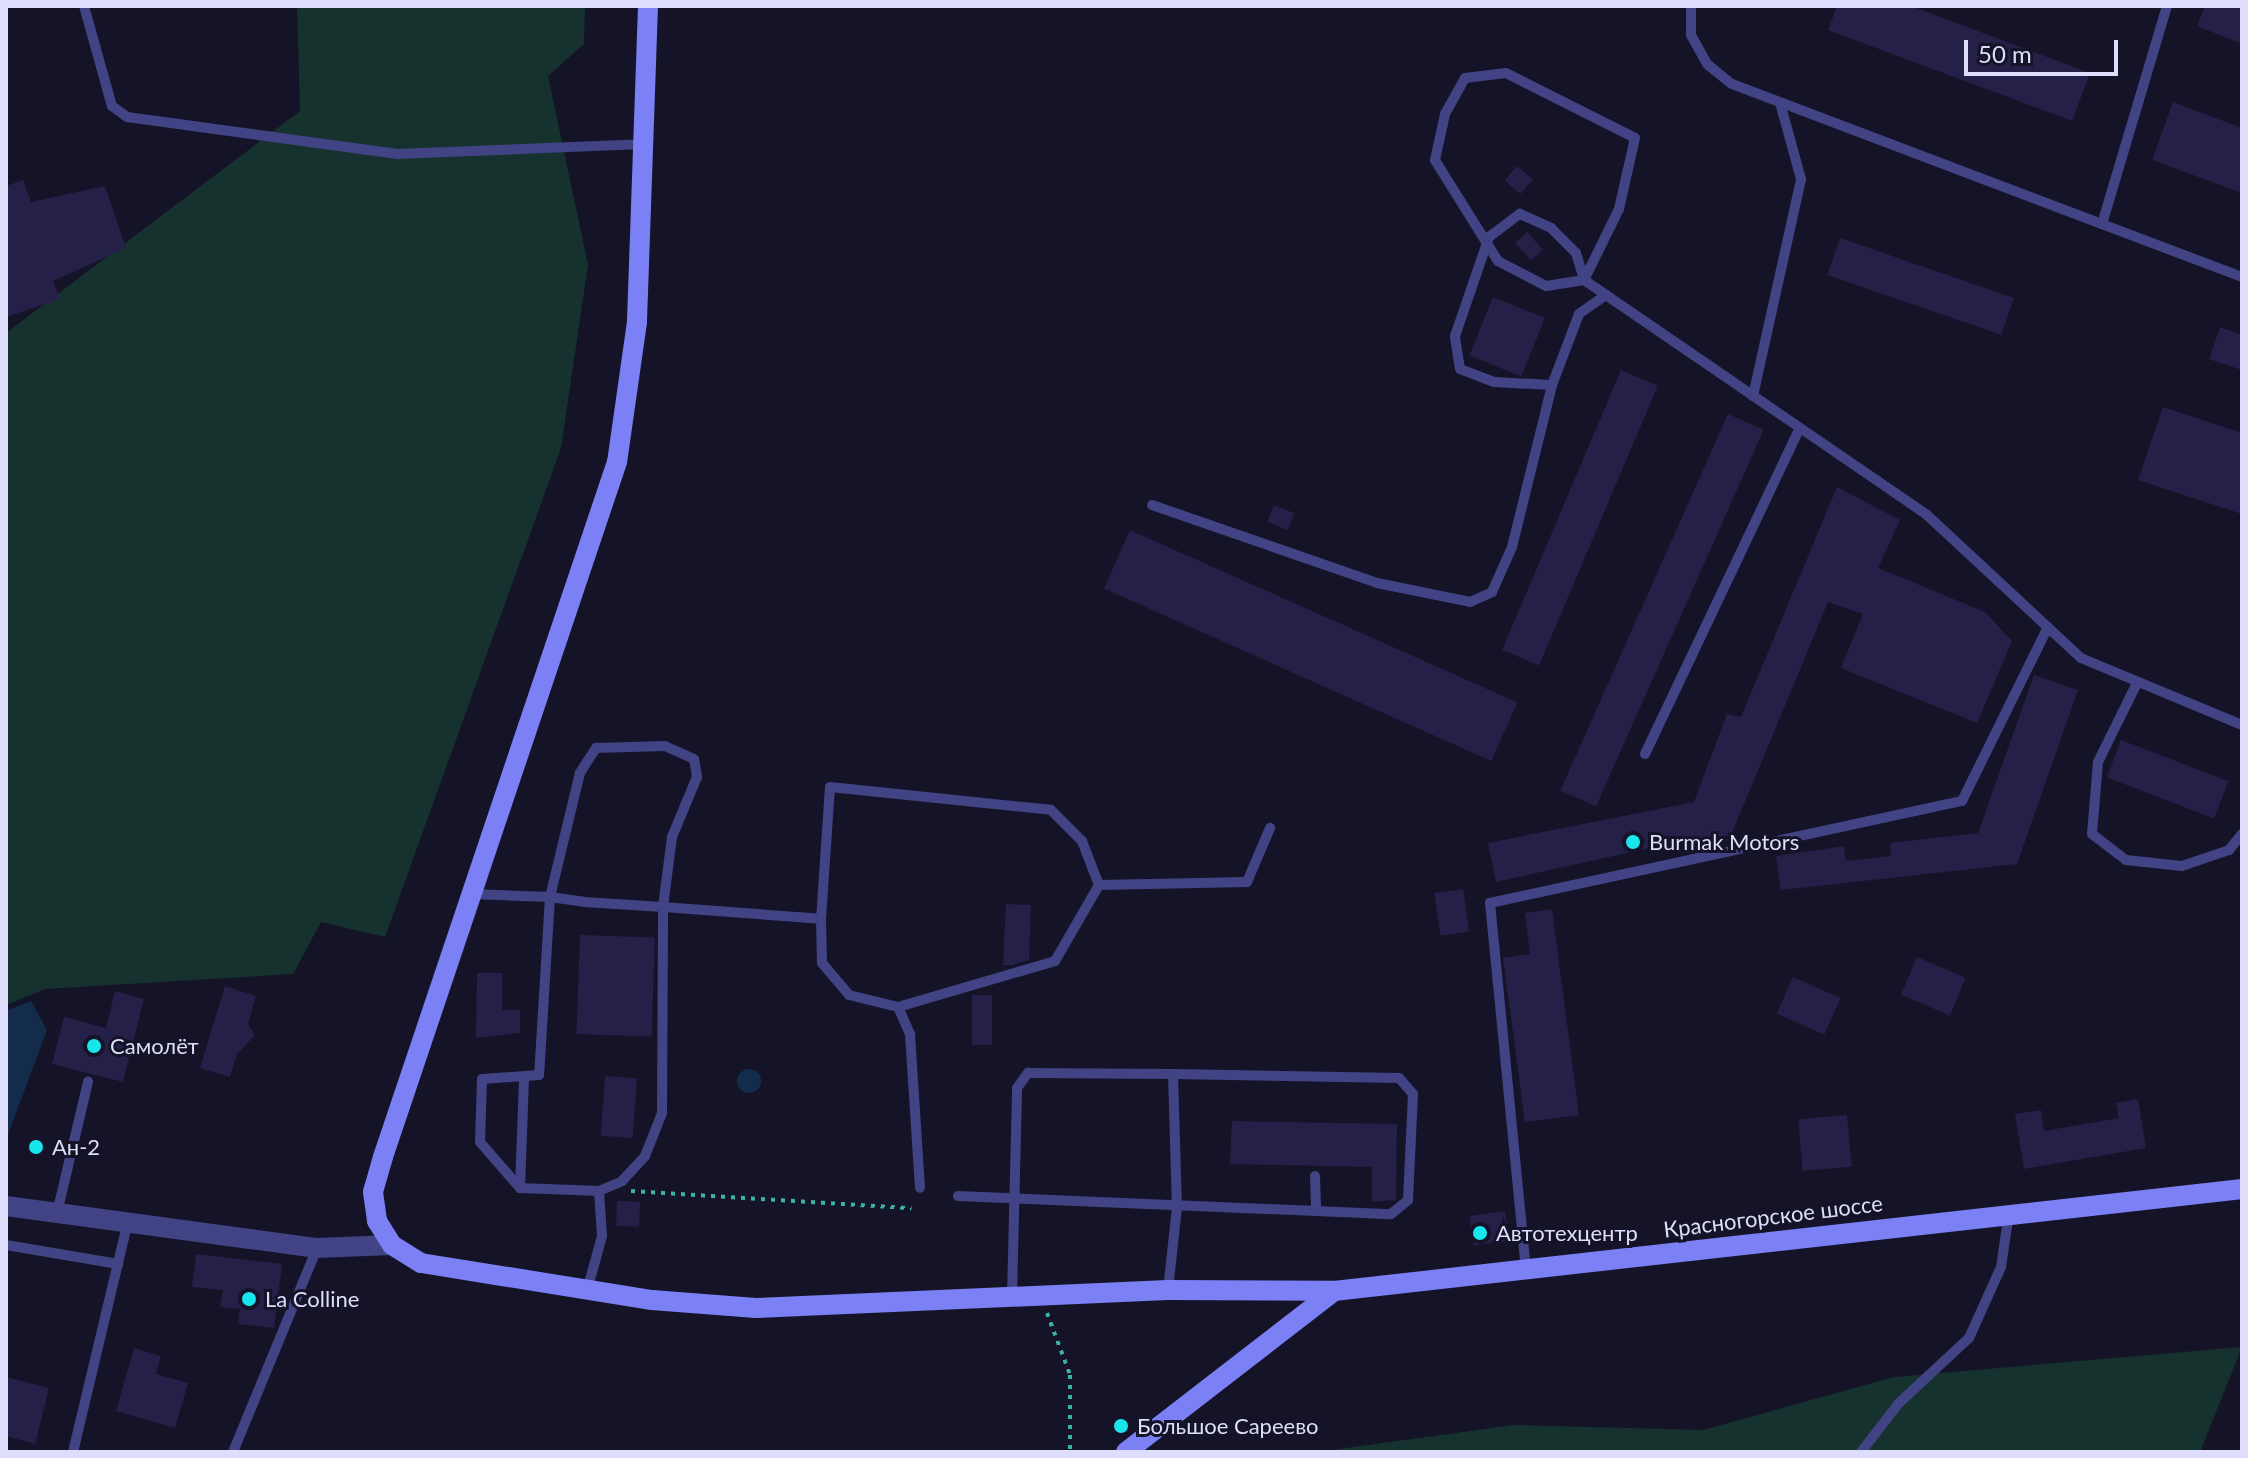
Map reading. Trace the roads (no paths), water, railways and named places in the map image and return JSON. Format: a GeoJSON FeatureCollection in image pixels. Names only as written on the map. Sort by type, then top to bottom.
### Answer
{"type":"FeatureCollection","features":[{"type":"Feature","properties":{"kind":"street"},"geometry":{"type":"LineString","coordinates":[[6,1206],[317,1248],[392,1245],[377,1221],[373,1192],[470,894],[617,462],[637,322],[648,6]]}},
{"type":"Feature","properties":{"kind":"street","name":"Красногорское шоссе"},"geometry":{"type":"LineString","coordinates":[[392,1245],[421,1263],[587,1291],[756,1308],[1012,1301],[1168,1290],[1334,1291],[1527,1272],[2009,1211],[2242,1189]]}},
{"type":"Feature","properties":{"kind":"street"},"geometry":{"type":"LineString","coordinates":[[1126,1452],[1334,1291]]}},
{"type":"Feature","properties":{"kind":"lane"},"geometry":{"type":"LineString","coordinates":[[84,6],[112,106],[127,117],[397,154],[645,144]]}},
{"type":"Feature","properties":{"kind":"lane"},"geometry":{"type":"LineString","coordinates":[[1691,6],[1691,35],[1707,64],[1780,103],[2242,277]]}},
{"type":"Feature","properties":{"kind":"lane"},"geometry":{"type":"LineString","coordinates":[[2102,224],[2167,6]]}},
{"type":"Feature","properties":{"kind":"lane"},"geometry":{"type":"LineString","coordinates":[[1506,73],[1635,138],[1624,194],[1584,280],[1546,286],[1498,261],[1489,237],[1467,219],[1435,160],[1445,114],[1465,78],[1506,73]]}},
{"type":"Feature","properties":{"kind":"lane"},"geometry":{"type":"LineString","coordinates":[[1753,396],[1801,179],[1780,103]]}},
{"type":"Feature","properties":{"kind":"lane"},"geometry":{"type":"LineString","coordinates":[[1552,385],[1494,382],[1460,369],[1455,336],[1489,237],[1520,214],[1551,228],[1576,253],[1584,280],[1927,515],[2081,658],[2242,725]]}},
{"type":"Feature","properties":{"kind":"lane"},"geometry":{"type":"LineString","coordinates":[[1152,505],[1377,583],[1470,602],[1492,592],[1512,547],[1552,385],[1579,314],[1606,295]]}},
{"type":"Feature","properties":{"kind":"lane"},"geometry":{"type":"LineString","coordinates":[[1645,754],[1800,428]]}},
{"type":"Feature","properties":{"kind":"lane"},"geometry":{"type":"LineString","coordinates":[[1527,1272],[1490,903],[1962,801],[2048,627]]}},
{"type":"Feature","properties":{"kind":"lane"},"geometry":{"type":"LineString","coordinates":[[2137,683],[2098,762],[2092,834],[2126,860],[2182,866],[2229,850],[2242,834]]}},
{"type":"Feature","properties":{"kind":"lane"},"geometry":{"type":"LineString","coordinates":[[665,746],[694,759],[697,777],[672,837],[663,907],[662,1113],[645,1156],[622,1181],[599,1191],[520,1188],[480,1142],[482,1079],[524,1081],[539,1075],[550,897],[572,799],[596,748],[665,746]]}},
{"type":"Feature","properties":{"kind":"lane"},"geometry":{"type":"LineString","coordinates":[[830,787],[1051,810],[1082,841],[1099,885],[1055,961],[898,1007],[849,995],[822,963],[821,919],[830,787]]}},
{"type":"Feature","properties":{"kind":"lane"},"geometry":{"type":"LineString","coordinates":[[1099,885],[1247,882],[1270,828]]}},
{"type":"Feature","properties":{"kind":"lane"},"geometry":{"type":"LineString","coordinates":[[470,894],[550,897],[821,919]]}},
{"type":"Feature","properties":{"kind":"lane"},"geometry":{"type":"LineString","coordinates":[[898,1007],[910,1034],[920,1188]]}},
{"type":"Feature","properties":{"kind":"lane"},"geometry":{"type":"LineString","coordinates":[[958,1196],[1016,1196],[1177,1207],[1391,1214],[1408,1200],[1413,1094],[1399,1078],[1028,1073],[1017,1088],[1016,1196],[1012,1301]]}},
{"type":"Feature","properties":{"kind":"lane"},"geometry":{"type":"LineString","coordinates":[[1168,1290],[1177,1207],[1173,1074]]}},
{"type":"Feature","properties":{"kind":"lane"},"geometry":{"type":"LineString","coordinates":[[520,1188],[524,1081]]}},
{"type":"Feature","properties":{"kind":"lane"},"geometry":{"type":"LineString","coordinates":[[57,1213],[88,1082]]}},
{"type":"Feature","properties":{"kind":"lane"},"geometry":{"type":"LineString","coordinates":[[1315,1176],[1316,1211]]}},
{"type":"Feature","properties":{"kind":"lane"},"geometry":{"type":"LineString","coordinates":[[587,1291],[602,1236],[599,1191]]}},
{"type":"Feature","properties":{"kind":"lane"},"geometry":{"type":"LineString","coordinates":[[1861,1452],[1899,1403],[1969,1338],[2001,1267],[2009,1211]]}},
{"type":"Feature","properties":{"kind":"lane"},"geometry":{"type":"LineString","coordinates":[[73,1452],[128,1222]]}},
{"type":"Feature","properties":{"kind":"lane"},"geometry":{"type":"LineString","coordinates":[[6,1245],[118,1264]]}},
{"type":"Feature","properties":{"kind":"lane"},"geometry":{"type":"LineString","coordinates":[[233,1452],[317,1248]]}},
{"type":"Feature","properties":{"kind":"water"},"geometry":{"type":"Polygon","coordinates":[[[31,1001],[47,1030],[6,1140],[6,1011],[31,1001]]]}},
{"type":"Feature","properties":{"kind":"water"},"geometry":{"type":"Polygon","coordinates":[[[749,1069],[758,1072],[761,1081],[758,1090],[749,1093],[740,1090],[737,1081],[740,1072],[749,1069]]]}},
{"type":"Feature","properties":{"kind":"place","name":"Burmak Motors"},"geometry":{"type":"Point","coordinates":[1633,842]}},
{"type":"Feature","properties":{"kind":"place","name":"Самолёт"},"geometry":{"type":"Point","coordinates":[94,1046]}},
{"type":"Feature","properties":{"kind":"place","name":"Ан-2"},"geometry":{"type":"Point","coordinates":[36,1147]}},
{"type":"Feature","properties":{"kind":"place","name":"Автотехцентр"},"geometry":{"type":"Point","coordinates":[1480,1233]}},
{"type":"Feature","properties":{"kind":"place","name":"La Colline"},"geometry":{"type":"Point","coordinates":[249,1299]}},
{"type":"Feature","properties":{"kind":"place","name":"Большое Сареево"},"geometry":{"type":"Point","coordinates":[1121,1426]}}]}
